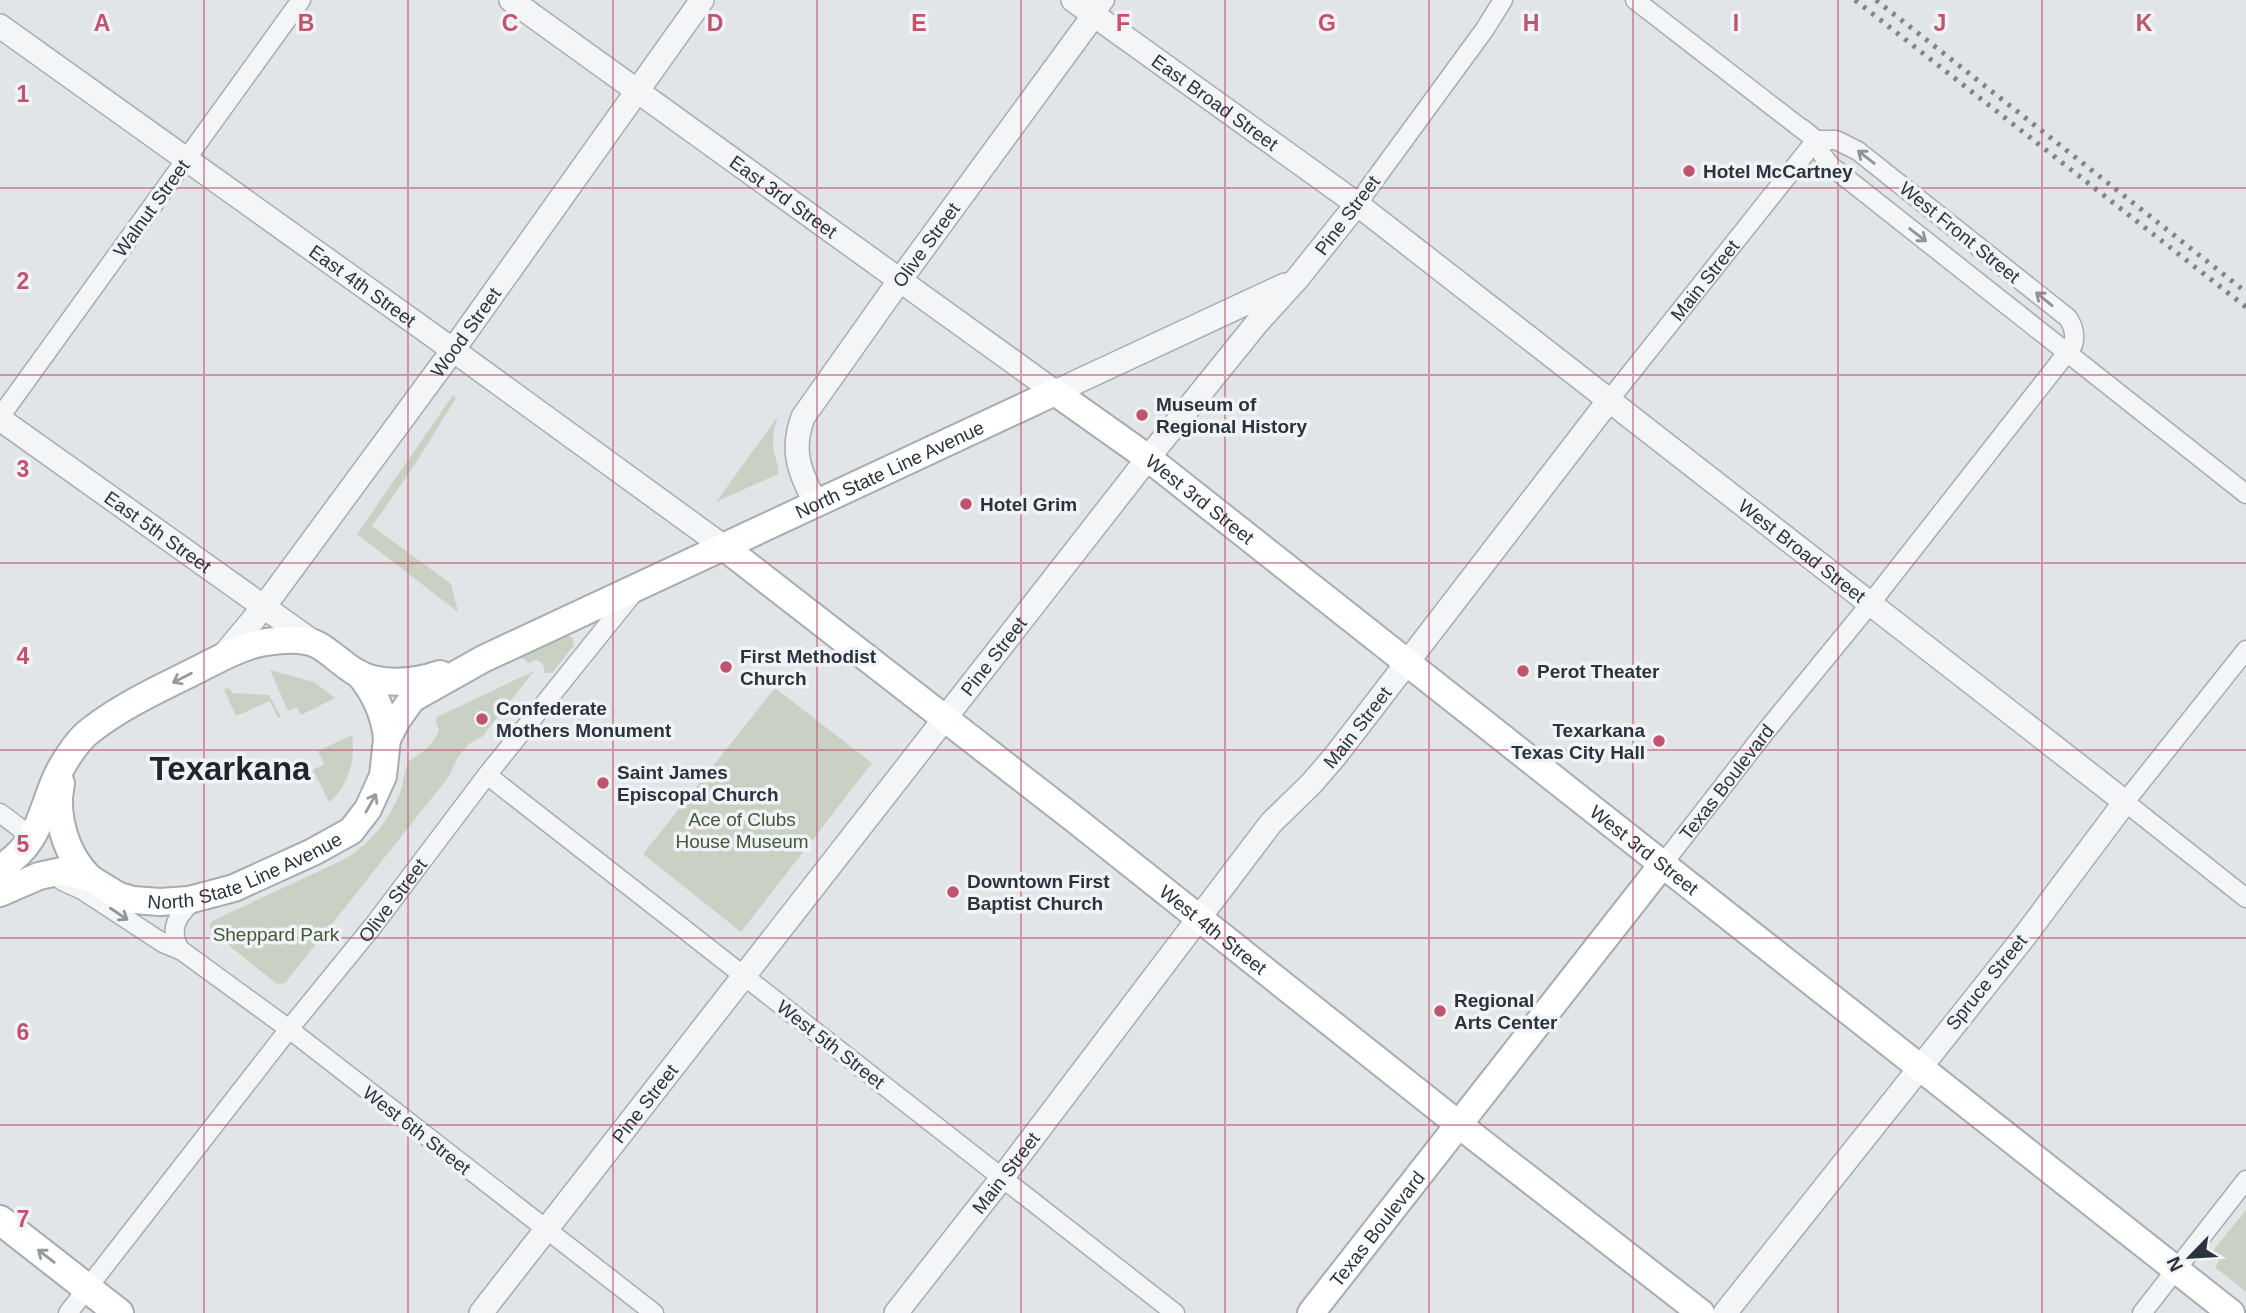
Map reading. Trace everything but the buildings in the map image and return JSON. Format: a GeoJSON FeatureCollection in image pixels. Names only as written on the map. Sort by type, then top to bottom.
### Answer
{"type":"FeatureCollection","features":[{"type":"Feature","properties":{"kind":"main road","name":"West 3rd Street"},"geometry":{"type":"LineString","coordinates":[[1055,392],[1147,458],[2231,1313]]}},
{"type":"Feature","properties":{"kind":"main road","name":"North State Line Avenue"},"geometry":{"type":"LineString","coordinates":[[0,893],[38,876],[62,872],[91,879],[119,896],[133,900],[171,902],[195,899],[234,888],[313,852],[351,831],[368,809],[380,785],[387,739],[412,699],[483,659],[1055,392]]}},
{"type":"Feature","properties":{"kind":"main road","name":"West 4th Street"},"geometry":{"type":"LineString","coordinates":[[723,547],[945,718],[1701,1313]]}},
{"type":"Feature","properties":{"kind":"main road"},"geometry":{"type":"LineString","coordinates":[[0,868],[19,855],[33,838],[56,776],[78,742],[92,729],[136,701],[222,657],[269,642],[295,641],[316,644]]}},
{"type":"Feature","properties":{"kind":"main road","name":"North State Line Avenue"},"geometry":{"type":"LineString","coordinates":[[316,644],[358,673],[380,680],[414,681],[483,659]]}},
{"type":"Feature","properties":{"kind":"main road"},"geometry":{"type":"LineString","coordinates":[[358,673],[370,688],[379,707],[387,739]]}},
{"type":"Feature","properties":{"kind":"main road"},"geometry":{"type":"LineString","coordinates":[[67,757],[59,791],[62,831],[76,863],[91,879]]}},
{"type":"Feature","properties":{"kind":"main road","name":"Texas Boulevard"},"geometry":{"type":"LineString","coordinates":[[1311,1313],[1662,865]]}},
{"type":"Feature","properties":{"kind":"main road"},"geometry":{"type":"LineString","coordinates":[[0,1220],[119,1313]]}},
{"type":"Feature","properties":{"kind":"street","name":"Walnut Street"},"geometry":{"type":"LineString","coordinates":[[0,418],[302,0]]}},
{"type":"Feature","properties":{"kind":"street","name":"East 3rd Street"},"geometry":{"type":"LineString","coordinates":[[511,0],[1055,392]]}},
{"type":"Feature","properties":{"kind":"street","name":"Wood Street"},"geometry":{"type":"LineString","coordinates":[[222,657],[263,608],[453,350],[702,0]]}},
{"type":"Feature","properties":{"kind":"street","name":"East Broad Street"},"geometry":{"type":"LineString","coordinates":[[1073,0],[1100,8],[1357,204]]}},
{"type":"Feature","properties":{"kind":"street","name":"Pine Street"},"geometry":{"type":"LineString","coordinates":[[481,1313],[1147,458],[1357,204],[1485,29],[1503,0]]}},
{"type":"Feature","properties":{"kind":"street","name":"West Front Street"},"geometry":{"type":"LineString","coordinates":[[1635,0],[1816,139],[1822,156],[1831,166],[2246,494]]}},
{"type":"Feature","properties":{"kind":"street","name":"Olive Street"},"geometry":{"type":"LineString","coordinates":[[816,504],[796,455],[796,435],[803,417],[1100,8]]}},
{"type":"Feature","properties":{"kind":"street","name":"East 4th Street"},"geometry":{"type":"LineString","coordinates":[[0,26],[723,547]]}},
{"type":"Feature","properties":{"kind":"street","name":"West Front Street"},"geometry":{"type":"LineString","coordinates":[[1816,139],[1836,140],[1858,151],[2068,318],[2075,338],[2067,352]]}},
{"type":"Feature","properties":{"kind":"street","name":"Main Street"},"geometry":{"type":"LineString","coordinates":[[896,1313],[1002,1178],[1271,823],[1312,783],[1512,524],[1816,139]]}},
{"type":"Feature","properties":{"kind":"street","name":"West Broad Street"},"geometry":{"type":"LineString","coordinates":[[1357,204],[2246,898]]}},
{"type":"Feature","properties":{"kind":"street","name":"North State Line Avenue"},"geometry":{"type":"LineString","coordinates":[[1055,392],[1297,279]]}},
{"type":"Feature","properties":{"kind":"street","name":"Texas Boulevard"},"geometry":{"type":"LineString","coordinates":[[1662,865],[2067,352]]}},
{"type":"Feature","properties":{"kind":"street","name":"East 5th Street"},"geometry":{"type":"LineString","coordinates":[[0,418],[316,644]]}},
{"type":"Feature","properties":{"kind":"street","name":"Olive Street"},"geometry":{"type":"LineString","coordinates":[[68,1313],[373,926],[487,775],[639,586]]}},
{"type":"Feature","properties":{"kind":"street","name":"Spruce Street"},"geometry":{"type":"LineString","coordinates":[[1725,1313],[2024,937],[2125,802],[2246,650]]}},
{"type":"Feature","properties":{"kind":"street","name":"West 5th Street"},"geometry":{"type":"LineString","coordinates":[[487,775],[1175,1313]]}},
{"type":"Feature","properties":{"kind":"street"},"geometry":{"type":"LineString","coordinates":[[0,813],[33,838]]}},
{"type":"Feature","properties":{"kind":"street","name":"West 6th Street"},"geometry":{"type":"LineString","coordinates":[[38,876],[75,886],[163,943],[178,948],[289,1030],[654,1313]]}},
{"type":"Feature","properties":{"kind":"street"},"geometry":{"type":"LineString","coordinates":[[178,948],[174,939],[175,924],[181,912],[195,899]]}},
{"type":"Feature","properties":{"kind":"street"},"geometry":{"type":"LineString","coordinates":[[2142,1313],[2246,1180]]}},
{"type":"Feature","properties":{"kind":"green space"},"geometry":{"type":"Polygon","coordinates":[[[453,395],[456,398],[412,469],[372,526],[451,584],[458,612],[357,534],[453,395]]]}},
{"type":"Feature","properties":{"kind":"green space"},"geometry":{"type":"Polygon","coordinates":[[[779,415],[773,440],[778,474],[716,502],[779,415]]]}},
{"type":"Feature","properties":{"kind":"green space"},"geometry":{"type":"Polygon","coordinates":[[[564,633],[573,638],[574,645],[552,673],[544,673],[541,662],[535,660],[528,663],[519,655],[564,633]]]}},
{"type":"Feature","properties":{"kind":"green space"},"geometry":{"type":"Polygon","coordinates":[[[270,670],[314,682],[335,698],[301,715],[296,707],[288,711],[270,670]]]}},
{"type":"Feature","properties":{"kind":"green space","name":"Sheppard Park"},"geometry":{"type":"Polygon","coordinates":[[[534,671],[482,737],[462,752],[450,775],[285,983],[277,984],[211,931],[212,921],[356,852],[378,830],[390,812],[400,793],[409,761],[426,749],[439,731],[437,717],[534,671]]]}},
{"type":"Feature","properties":{"kind":"green space"},"geometry":{"type":"Polygon","coordinates":[[[229,687],[232,693],[269,695],[281,717],[278,718],[270,701],[236,716],[224,690],[229,687]]]}},
{"type":"Feature","properties":{"kind":"green space","name":"Ace of Clubs House Museum"},"geometry":{"type":"Polygon","coordinates":[[[775,688],[872,763],[741,932],[643,854],[775,688]]]}},
{"type":"Feature","properties":{"kind":"green space"},"geometry":{"type":"Polygon","coordinates":[[[352,735],[353,753],[346,781],[329,802],[313,770],[324,764],[318,751],[352,735]]]}},
{"type":"Feature","properties":{"kind":"green space"},"geometry":{"type":"Polygon","coordinates":[[[2246,1210],[2246,1292],[2215,1267],[2219,1261],[2211,1253],[2246,1210]]]}},
{"type":"Feature","properties":{"kind":"railway"},"geometry":{"type":"LineString","coordinates":[[1855,0],[2246,307]]}},
{"type":"Feature","properties":{"kind":"railway"},"geometry":{"type":"LineString","coordinates":[[1876,0],[2246,292]]}},
{"type":"Feature","properties":{"kind":"place","name":"Hotel McCartney"},"geometry":{"type":"Point","coordinates":[1689,171]}},
{"type":"Feature","properties":{"kind":"place","name":"Museum of Regional History"},"geometry":{"type":"Point","coordinates":[1142,415]}},
{"type":"Feature","properties":{"kind":"place","name":"Hotel Grim"},"geometry":{"type":"Point","coordinates":[966,504]}},
{"type":"Feature","properties":{"kind":"place","name":"First Methodist Church"},"geometry":{"type":"Point","coordinates":[726,667]}},
{"type":"Feature","properties":{"kind":"place","name":"Perot Theater"},"geometry":{"type":"Point","coordinates":[1523,671]}},
{"type":"Feature","properties":{"kind":"place","name":"Confederate Mothers Monument"},"geometry":{"type":"Point","coordinates":[482,719]}},
{"type":"Feature","properties":{"kind":"place","name":"Texarkana Texas City Hall"},"geometry":{"type":"Point","coordinates":[1659,741]}},
{"type":"Feature","properties":{"kind":"place","name":"Saint James Episcopal Church"},"geometry":{"type":"Point","coordinates":[603,783]}},
{"type":"Feature","properties":{"kind":"place","name":"Downtown First Baptist Church"},"geometry":{"type":"Point","coordinates":[953,892]}},
{"type":"Feature","properties":{"kind":"place","name":"Regional Arts Center"},"geometry":{"type":"Point","coordinates":[1440,1011]}},
{"type":"Feature","properties":{"kind":"district","name":"Texarkana"},"geometry":{"type":"Point","coordinates":[230,768]}}]}
